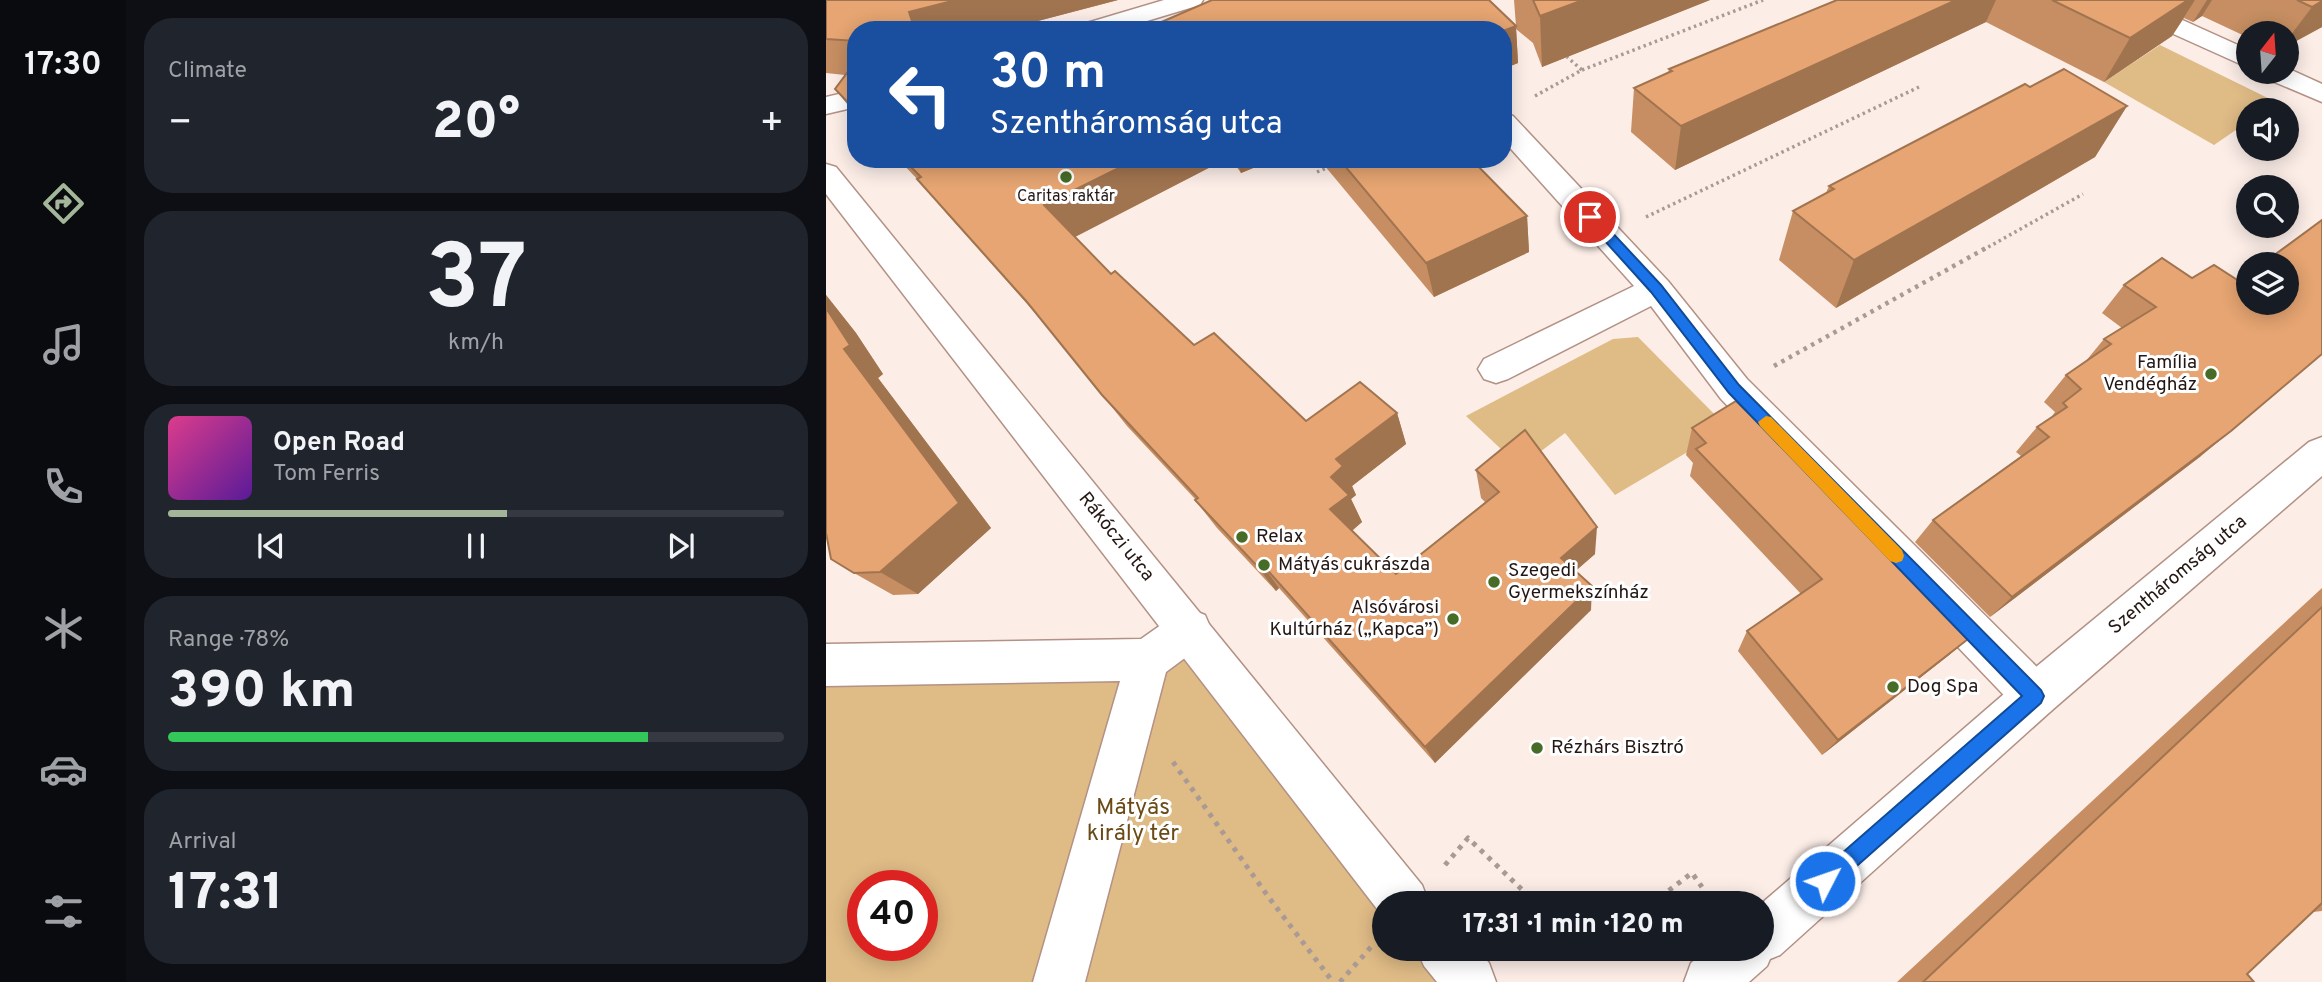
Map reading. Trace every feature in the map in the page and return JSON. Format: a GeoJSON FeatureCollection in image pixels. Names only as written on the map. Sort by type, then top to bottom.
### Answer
{"type":"FeatureCollection","features":[{"type":"Feature","properties":{"kind":"street"},"geometry":{"type":"LineString","coordinates":[[1120,21],[1191,0]]}},
{"type":"Feature","properties":{"kind":"street"},"geometry":{"type":"LineString","coordinates":[[2118,0],[2236,54]]}},
{"type":"Feature","properties":{"kind":"street"},"geometry":{"type":"LineString","coordinates":[[2300,84],[2322,94]]}},
{"type":"Feature","properties":{"kind":"street"},"geometry":{"type":"LineString","coordinates":[[826,106],[847,100]]}},
{"type":"Feature","properties":{"kind":"street"},"geometry":{"type":"LineString","coordinates":[[1514,112],[1608,236],[1656,289],[1734,389],[2035,696]]}},
{"type":"Feature","properties":{"kind":"street","name":"Rákóczi utca"},"geometry":{"type":"LineString","coordinates":[[826,174],[1190,629],[1395,891]]}},
{"type":"Feature","properties":{"kind":"street"},"geometry":{"type":"LineString","coordinates":[[1496,369],[1656,289]]}},
{"type":"Feature","properties":{"kind":"street","name":"Szentháromság utca"},"geometry":{"type":"LineString","coordinates":[[1774,926],[2035,696],[2322,453]]}},
{"type":"Feature","properties":{"kind":"street"},"geometry":{"type":"LineString","coordinates":[[826,665],[1148,660],[1190,629]]}},
{"type":"Feature","properties":{"kind":"street"},"geometry":{"type":"LineString","coordinates":[[1059,982],[1148,660]]}},
{"type":"Feature","properties":{"kind":"street"},"geometry":{"type":"LineString","coordinates":[[1453,961],[1470,982]]}},
{"type":"Feature","properties":{"kind":"street"},"geometry":{"type":"LineString","coordinates":[[1710,982],[1734,961]]}},
{"type":"Feature","properties":{"kind":"path"},"geometry":{"type":"LineString","coordinates":[[1514,112],[1582,69],[1763,0]]}},
{"type":"Feature","properties":{"kind":"path"},"geometry":{"type":"LineString","coordinates":[[1567,57],[1582,69]]}},
{"type":"Feature","properties":{"kind":"path"},"geometry":{"type":"LineString","coordinates":[[1608,236],[1919,87]]}},
{"type":"Feature","properties":{"kind":"path"},"geometry":{"type":"LineString","coordinates":[[1317,172],[1326,168]]}},
{"type":"Feature","properties":{"kind":"path"},"geometry":{"type":"LineString","coordinates":[[1734,389],[2083,194]]}},
{"type":"Feature","properties":{"kind":"path"},"geometry":{"type":"LineString","coordinates":[[1168,754],[1267,895],[1333,982]]}},
{"type":"Feature","properties":{"kind":"path"},"geometry":{"type":"LineString","coordinates":[[1439,871],[1468,838],[1523,891]]}},
{"type":"Feature","properties":{"kind":"path"},"geometry":{"type":"LineString","coordinates":[[1668,891],[1692,873],[1702,887]]}},
{"type":"Feature","properties":{"kind":"path"},"geometry":{"type":"LineString","coordinates":[[1340,982],[1371,947]]}},
{"type":"Feature","properties":{"kind":"green space"},"geometry":{"type":"Polygon","coordinates":[[[2160,45],[2268,98],[2236,98],[2236,130],[2214,145],[2104,82],[2160,45]]]}},
{"type":"Feature","properties":{"kind":"green space"},"geometry":{"type":"Polygon","coordinates":[[[1638,337],[1728,428],[1615,495],[1565,433],[1520,467],[1466,416],[1613,339],[1638,337]]]}},
{"type":"Feature","properties":{"kind":"green space","name":"Mátyás király tér"},"geometry":{"type":"Polygon","coordinates":[[[1190,629],[1376,891],[1372,891],[1372,961],[1452,961],[1470,982],[826,982],[826,665],[1148,660],[1190,629]]]}},
{"type":"Feature","properties":{"kind":"building"},"geometry":{"type":"Polygon","coordinates":[[[826,0],[956,0],[909,12],[912,21],[847,21],[847,40],[826,39],[826,0]]]}},
{"type":"Feature","properties":{"kind":"building"},"geometry":{"type":"Polygon","coordinates":[[[1212,0],[1489,0],[1511,21],[1164,21],[1212,0]]]}},
{"type":"Feature","properties":{"kind":"building"},"geometry":{"type":"Polygon","coordinates":[[[1533,0],[1583,0],[1540,16],[1533,0]]]}},
{"type":"Feature","properties":{"kind":"building"},"geometry":{"type":"Polygon","coordinates":[[[1837,0],[1956,0],[1681,126],[1634,88],[1672,71],[1669,69],[1837,0]]]}},
{"type":"Feature","properties":{"kind":"building"},"geometry":{"type":"Polygon","coordinates":[[[2052,0],[2188,0],[2130,38],[2052,0]]]}},
{"type":"Feature","properties":{"kind":"building"},"geometry":{"type":"Polygon","coordinates":[[[2297,0],[2322,0],[2322,1],[2312,7],[2297,0]]]}},
{"type":"Feature","properties":{"kind":"building"},"geometry":{"type":"Polygon","coordinates":[[[2064,69],[2127,106],[1854,260],[1793,211],[1834,189],[1829,186],[2025,84],[2030,87],[2064,69]]]}},
{"type":"Feature","properties":{"kind":"building"},"geometry":{"type":"Polygon","coordinates":[[[847,73],[847,102],[835,89],[847,73]]]}},
{"type":"Feature","properties":{"kind":"building"},"geometry":{"type":"Polygon","coordinates":[[[912,168],[1119,168],[1044,205],[1111,274],[1115,271],[1194,345],[1214,333],[1306,421],[1360,382],[1397,413],[1336,459],[1343,466],[1331,477],[1349,495],[1330,509],[1396,574],[1499,492],[1476,470],[1525,430],[1597,527],[1561,558],[1592,586],[1425,747],[1261,563],[1257,566],[1102,395],[1027,302],[917,179],[921,177],[912,168]]]}},
{"type":"Feature","properties":{"kind":"building"},"geometry":{"type":"Polygon","coordinates":[[[1347,168],[1480,168],[1527,216],[1426,263],[1347,168]]]}},
{"type":"Feature","properties":{"kind":"building"},"geometry":{"type":"Polygon","coordinates":[[[2322,220],[2322,354],[2231,431],[2012,597],[1933,520],[2049,437],[2037,427],[2067,407],[2063,403],[2081,389],[2066,375],[2111,344],[2104,339],[2156,307],[2124,285],[2162,258],[2192,278],[2214,265],[2236,279],[2236,315],[2299,315],[2299,252],[2278,252],[2322,220]]]}},
{"type":"Feature","properties":{"kind":"building"},"geometry":{"type":"Polygon","coordinates":[[[826,308],[850,345],[844,349],[959,503],[880,572],[854,573],[831,559],[826,533],[826,308]]]}},
{"type":"Feature","properties":{"kind":"building"},"geometry":{"type":"Polygon","coordinates":[[[1736,401],[1890,549],[1896,545],[1975,626],[1968,632],[1972,636],[1838,740],[1747,631],[1822,579],[1696,449],[1706,443],[1692,428],[1736,401]]]}},
{"type":"Feature","properties":{"kind":"building"},"geometry":{"type":"Polygon","coordinates":[[[2322,607],[2322,903],[2247,974],[2254,982],[1923,982],[2322,607]]]}},
{"type":"Feature","properties":{"kind":"slow traffic"},"geometry":{"type":"LineString","coordinates":[[1766,422],[1896,556]]}},
{"type":"Feature","properties":{"kind":"place","name":"Caritas raktár"},"geometry":{"type":"Point","coordinates":[1066,177]}},
{"type":"Feature","properties":{"kind":"place","name":"Família Vendégház"},"geometry":{"type":"Point","coordinates":[2211,374]}},
{"type":"Feature","properties":{"kind":"place","name":"Relax"},"geometry":{"type":"Point","coordinates":[1242,537]}},
{"type":"Feature","properties":{"kind":"place","name":"Mátyás cukrászda"},"geometry":{"type":"Point","coordinates":[1264,565]}},
{"type":"Feature","properties":{"kind":"place","name":"Szegedi Gyermekszínház"},"geometry":{"type":"Point","coordinates":[1494,582]}},
{"type":"Feature","properties":{"kind":"place","name":"Alsóvárosi Kultúrház („Kapca”)"},"geometry":{"type":"Point","coordinates":[1453,619]}},
{"type":"Feature","properties":{"kind":"place","name":"Dog Spa"},"geometry":{"type":"Point","coordinates":[1893,687]}},
{"type":"Feature","properties":{"kind":"place","name":"Rézhárs Bisztró"},"geometry":{"type":"Point","coordinates":[1537,748]}},
{"type":"Feature","properties":{"kind":"route"},"geometry":{"type":"LineString","coordinates":[[1590,217],[1656,289],[1734,389],[2035,696],[1825,881]]}}]}
